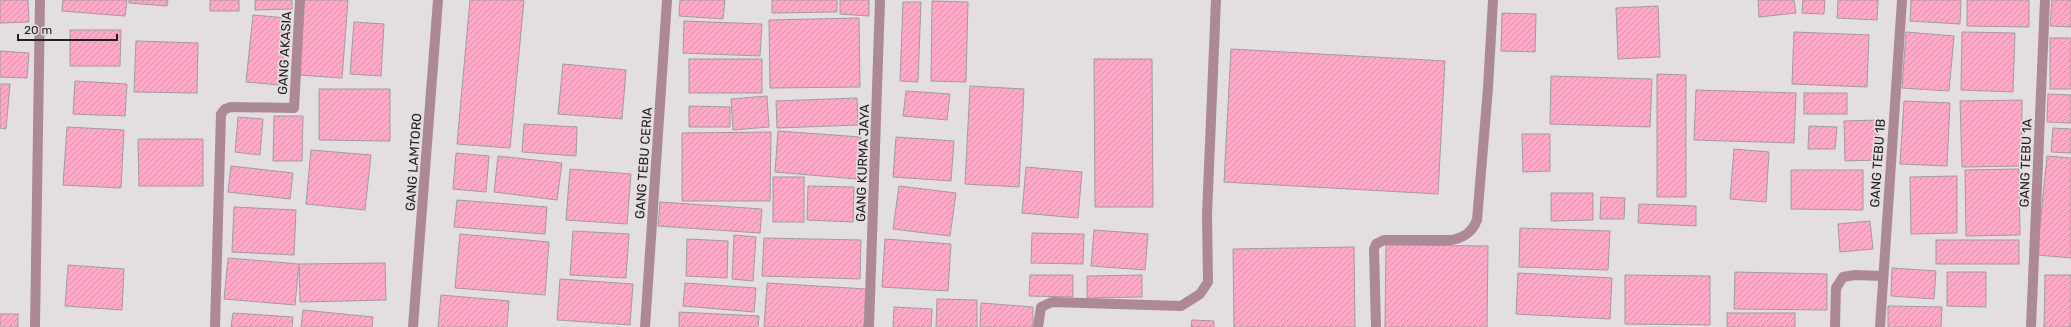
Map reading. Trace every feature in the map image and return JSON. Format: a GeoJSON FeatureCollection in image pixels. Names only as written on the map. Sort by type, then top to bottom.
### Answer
{"type":"FeatureCollection","features":[{"type":"Feature","properties":{"kind":"street"},"geometry":{"type":"LineString","coordinates":[[35,327],[40,0]]}},
{"type":"Feature","properties":{"kind":"street","name":"GANG AKASIA"},"geometry":{"type":"LineString","coordinates":[[215,327],[221,114],[225,109],[231,107],[294,108],[300,0]]}},
{"type":"Feature","properties":{"kind":"street","name":"GANG LAMTORO"},"geometry":{"type":"LineString","coordinates":[[413,327],[438,0]]}},
{"type":"Feature","properties":{"kind":"street","name":"GANG TEBU CERIA"},"geometry":{"type":"LineString","coordinates":[[645,327],[666,0]]}},
{"type":"Feature","properties":{"kind":"street","name":"GANG KURMA JAYA"},"geometry":{"type":"LineString","coordinates":[[869,327],[880,0]]}},
{"type":"Feature","properties":{"kind":"street"},"geometry":{"type":"LineString","coordinates":[[1038,327],[1041,307],[1052,302],[1181,306],[1200,294],[1208,282],[1207,215],[1216,0]]}},
{"type":"Feature","properties":{"kind":"street"},"geometry":{"type":"LineString","coordinates":[[1376,327],[1374,249],[1376,244],[1384,240],[1452,240],[1463,237],[1474,229],[1477,220],[1488,88],[1493,0]]}},
{"type":"Feature","properties":{"kind":"street","name":"GANG TEBU 1B"},"geometry":{"type":"LineString","coordinates":[[1880,327],[1882,276],[1902,0]]}},
{"type":"Feature","properties":{"kind":"street","name":"GANG TEBU 1A"},"geometry":{"type":"LineString","coordinates":[[2031,327],[2045,0]]}},
{"type":"Feature","properties":{"kind":"street"},"geometry":{"type":"LineString","coordinates":[[1835,327],[1836,288],[1843,277],[1856,275],[1882,276]]}},
{"type":"Feature","properties":{"kind":"building"},"geometry":{"type":"Polygon","coordinates":[[[0,0],[28,0],[29,22],[0,23],[0,0]]]}},
{"type":"Feature","properties":{"kind":"building"},"geometry":{"type":"Polygon","coordinates":[[[63,0],[127,0],[125,16],[62,11],[63,0]]]}},
{"type":"Feature","properties":{"kind":"building"},"geometry":{"type":"Polygon","coordinates":[[[129,0],[168,0],[167,6],[129,3],[129,0]]]}},
{"type":"Feature","properties":{"kind":"building"},"geometry":{"type":"Polygon","coordinates":[[[210,0],[239,0],[239,11],[210,11],[210,0]]]}},
{"type":"Feature","properties":{"kind":"building"},"geometry":{"type":"Polygon","coordinates":[[[255,0],[292,0],[292,9],[255,10],[255,0]]]}},
{"type":"Feature","properties":{"kind":"building"},"geometry":{"type":"Polygon","coordinates":[[[304,0],[348,0],[342,78],[298,75],[304,0]]]}},
{"type":"Feature","properties":{"kind":"building"},"geometry":{"type":"Polygon","coordinates":[[[470,0],[524,0],[510,148],[457,144],[470,0]]]}},
{"type":"Feature","properties":{"kind":"building"},"geometry":{"type":"Polygon","coordinates":[[[680,0],[725,0],[723,19],[679,16],[680,0]]]}},
{"type":"Feature","properties":{"kind":"building"},"geometry":{"type":"Polygon","coordinates":[[[772,0],[837,0],[837,12],[772,13],[772,0]]]}},
{"type":"Feature","properties":{"kind":"building"},"geometry":{"type":"Polygon","coordinates":[[[840,0],[869,0],[869,16],[840,14],[840,0]]]}},
{"type":"Feature","properties":{"kind":"building"},"geometry":{"type":"Polygon","coordinates":[[[1758,0],[1794,0],[1796,13],[1759,17],[1758,0]]]}},
{"type":"Feature","properties":{"kind":"building"},"geometry":{"type":"Polygon","coordinates":[[[1803,0],[1825,0],[1824,14],[1802,13],[1803,0]]]}},
{"type":"Feature","properties":{"kind":"building"},"geometry":{"type":"Polygon","coordinates":[[[1838,0],[1878,0],[1877,20],[1837,18],[1838,0]]]}},
{"type":"Feature","properties":{"kind":"building"},"geometry":{"type":"Polygon","coordinates":[[[1911,0],[1961,0],[1960,24],[1910,21],[1911,0]]]}},
{"type":"Feature","properties":{"kind":"building"},"geometry":{"type":"Polygon","coordinates":[[[1967,0],[2029,0],[2029,27],[1967,26],[1967,0]]]}},
{"type":"Feature","properties":{"kind":"building"},"geometry":{"type":"Polygon","coordinates":[[[2052,0],[2071,0],[2071,27],[2050,26],[2052,0]]]}},
{"type":"Feature","properties":{"kind":"building"},"geometry":{"type":"Polygon","coordinates":[[[932,1],[968,2],[966,82],[931,81],[932,1]]]}},
{"type":"Feature","properties":{"kind":"building"},"geometry":{"type":"Polygon","coordinates":[[[903,2],[921,2],[918,82],[900,81],[903,2]]]}},
{"type":"Feature","properties":{"kind":"building"},"geometry":{"type":"Polygon","coordinates":[[[1658,6],[1660,57],[1618,59],[1616,8],[1658,6]]]}},
{"type":"Feature","properties":{"kind":"building"},"geometry":{"type":"Polygon","coordinates":[[[1502,13],[1536,14],[1535,52],[1501,51],[1502,13]]]}},
{"type":"Feature","properties":{"kind":"building"},"geometry":{"type":"Polygon","coordinates":[[[253,15],[287,18],[280,85],[246,82],[253,15]]]}},
{"type":"Feature","properties":{"kind":"building"},"geometry":{"type":"Polygon","coordinates":[[[859,18],[860,87],[770,88],[769,20],[859,18]]]}},
{"type":"Feature","properties":{"kind":"building"},"geometry":{"type":"Polygon","coordinates":[[[684,21],[762,24],[760,56],[683,53],[684,21]]]}},
{"type":"Feature","properties":{"kind":"building"},"geometry":{"type":"Polygon","coordinates":[[[354,22],[384,24],[381,76],[350,74],[354,22]]]}},
{"type":"Feature","properties":{"kind":"building"},"geometry":{"type":"Polygon","coordinates":[[[70,30],[121,30],[120,66],[70,66],[70,30]]]}},
{"type":"Feature","properties":{"kind":"building"},"geometry":{"type":"Polygon","coordinates":[[[1794,32],[1869,35],[1867,87],[1792,84],[1794,32]]]}},
{"type":"Feature","properties":{"kind":"building"},"geometry":{"type":"Polygon","coordinates":[[[1906,32],[1954,36],[1949,91],[1902,88],[1906,32]]]}},
{"type":"Feature","properties":{"kind":"building"},"geometry":{"type":"Polygon","coordinates":[[[1962,32],[2015,33],[2013,92],[1961,90],[1962,32]]]}},
{"type":"Feature","properties":{"kind":"building"},"geometry":{"type":"Polygon","coordinates":[[[2050,38],[2071,38],[2071,89],[2050,89],[2050,38]]]}},
{"type":"Feature","properties":{"kind":"building"},"geometry":{"type":"Polygon","coordinates":[[[136,41],[198,43],[197,93],[134,92],[136,41]]]}},
{"type":"Feature","properties":{"kind":"building"},"geometry":{"type":"Polygon","coordinates":[[[1231,49],[1445,61],[1438,194],[1224,182],[1231,49]]]}},
{"type":"Feature","properties":{"kind":"building"},"geometry":{"type":"Polygon","coordinates":[[[0,51],[29,53],[27,78],[0,77],[0,51]]]}},
{"type":"Feature","properties":{"kind":"building"},"geometry":{"type":"Polygon","coordinates":[[[689,59],[762,59],[762,93],[689,93],[689,59]]]}},
{"type":"Feature","properties":{"kind":"building"},"geometry":{"type":"Polygon","coordinates":[[[1094,59],[1152,59],[1153,207],[1095,207],[1094,59]]]}},
{"type":"Feature","properties":{"kind":"building"},"geometry":{"type":"Polygon","coordinates":[[[563,64],[626,70],[622,119],[558,114],[563,64]]]}},
{"type":"Feature","properties":{"kind":"building"},"geometry":{"type":"Polygon","coordinates":[[[1657,74],[1686,75],[1686,197],[1657,197],[1657,74]]]}},
{"type":"Feature","properties":{"kind":"building"},"geometry":{"type":"Polygon","coordinates":[[[1551,76],[1652,79],[1650,127],[1550,124],[1551,76]]]}},
{"type":"Feature","properties":{"kind":"building"},"geometry":{"type":"Polygon","coordinates":[[[75,81],[127,84],[125,116],[73,114],[75,81]]]}},
{"type":"Feature","properties":{"kind":"building"},"geometry":{"type":"Polygon","coordinates":[[[0,84],[10,84],[6,129],[0,128],[0,84]]]}},
{"type":"Feature","properties":{"kind":"building"},"geometry":{"type":"Polygon","coordinates":[[[970,86],[1024,89],[1019,187],[965,184],[970,86]]]}},
{"type":"Feature","properties":{"kind":"building"},"geometry":{"type":"Polygon","coordinates":[[[319,89],[390,89],[390,141],[319,140],[319,89]]]}},
{"type":"Feature","properties":{"kind":"building"},"geometry":{"type":"Polygon","coordinates":[[[1696,90],[1796,93],[1794,143],[1694,140],[1696,90]]]}},
{"type":"Feature","properties":{"kind":"building"},"geometry":{"type":"Polygon","coordinates":[[[906,91],[950,94],[947,120],[903,116],[906,91]]]}},
{"type":"Feature","properties":{"kind":"building"},"geometry":{"type":"Polygon","coordinates":[[[1804,93],[1847,93],[1847,114],[1804,114],[1804,93]]]}},
{"type":"Feature","properties":{"kind":"building"},"geometry":{"type":"Polygon","coordinates":[[[2048,94],[2071,95],[2071,123],[2047,122],[2048,94]]]}},
{"type":"Feature","properties":{"kind":"building"},"geometry":{"type":"Polygon","coordinates":[[[767,96],[769,127],[733,130],[731,99],[767,96]]]}},
{"type":"Feature","properties":{"kind":"building"},"geometry":{"type":"Polygon","coordinates":[[[857,98],[858,125],[777,128],[776,101],[857,98]]]}},
{"type":"Feature","properties":{"kind":"building"},"geometry":{"type":"Polygon","coordinates":[[[2022,100],[2022,166],[1962,167],[1960,101],[2022,100]]]}},
{"type":"Feature","properties":{"kind":"building"},"geometry":{"type":"Polygon","coordinates":[[[1904,101],[1950,103],[1947,166],[1900,164],[1904,101]]]}},
{"type":"Feature","properties":{"kind":"building"},"geometry":{"type":"Polygon","coordinates":[[[689,106],[730,107],[730,127],[689,127],[689,106]]]}},
{"type":"Feature","properties":{"kind":"building"},"geometry":{"type":"Polygon","coordinates":[[[274,116],[303,116],[302,161],[273,161],[274,116]]]}},
{"type":"Feature","properties":{"kind":"building"},"geometry":{"type":"Polygon","coordinates":[[[238,117],[263,119],[260,155],[235,152],[238,117]]]}},
{"type":"Feature","properties":{"kind":"building"},"geometry":{"type":"Polygon","coordinates":[[[1878,120],[1879,160],[1845,161],[1844,121],[1878,120]]]}},
{"type":"Feature","properties":{"kind":"building"},"geometry":{"type":"Polygon","coordinates":[[[524,124],[577,127],[576,156],[522,152],[524,124]]]}},
{"type":"Feature","properties":{"kind":"building"},"geometry":{"type":"Polygon","coordinates":[[[1809,126],[1837,127],[1835,149],[1808,149],[1809,126]]]}},
{"type":"Feature","properties":{"kind":"building"},"geometry":{"type":"Polygon","coordinates":[[[67,127],[124,130],[121,188],[63,185],[67,127]]]}},
{"type":"Feature","properties":{"kind":"building"},"geometry":{"type":"Polygon","coordinates":[[[2053,128],[2071,129],[2071,153],[2051,152],[2053,128]]]}},
{"type":"Feature","properties":{"kind":"building"},"geometry":{"type":"Polygon","coordinates":[[[778,131],[861,137],[857,179],[775,172],[778,131]]]}},
{"type":"Feature","properties":{"kind":"building"},"geometry":{"type":"Polygon","coordinates":[[[771,132],[770,201],[682,201],[682,133],[771,132]]]}},
{"type":"Feature","properties":{"kind":"building"},"geometry":{"type":"Polygon","coordinates":[[[1522,134],[1550,134],[1550,171],[1523,172],[1522,134]]]}},
{"type":"Feature","properties":{"kind":"building"},"geometry":{"type":"Polygon","coordinates":[[[896,137],[954,141],[951,181],[893,177],[896,137]]]}},
{"type":"Feature","properties":{"kind":"building"},"geometry":{"type":"Polygon","coordinates":[[[138,139],[203,139],[203,186],[139,186],[138,139]]]}},
{"type":"Feature","properties":{"kind":"building"},"geometry":{"type":"Polygon","coordinates":[[[1734,149],[1769,152],[1766,202],[1730,199],[1734,149]]]}},
{"type":"Feature","properties":{"kind":"building"},"geometry":{"type":"Polygon","coordinates":[[[311,150],[371,155],[365,210],[306,204],[311,150]]]}},
{"type":"Feature","properties":{"kind":"building"},"geometry":{"type":"Polygon","coordinates":[[[456,153],[489,156],[486,192],[453,189],[456,153]]]}},
{"type":"Feature","properties":{"kind":"building"},"geometry":{"type":"Polygon","coordinates":[[[498,156],[562,163],[557,200],[494,192],[498,156]]]}},
{"type":"Feature","properties":{"kind":"building"},"geometry":{"type":"Polygon","coordinates":[[[2047,156],[2071,158],[2071,258],[2037,255],[2047,156]]]}},
{"type":"Feature","properties":{"kind":"building"},"geometry":{"type":"Polygon","coordinates":[[[231,166],[293,173],[290,199],[228,192],[231,166]]]}},
{"type":"Feature","properties":{"kind":"building"},"geometry":{"type":"Polygon","coordinates":[[[1026,167],[1082,172],[1078,218],[1022,213],[1026,167]]]}},
{"type":"Feature","properties":{"kind":"building"},"geometry":{"type":"Polygon","coordinates":[[[570,169],[631,174],[627,224],[566,220],[570,169]]]}},
{"type":"Feature","properties":{"kind":"building"},"geometry":{"type":"Polygon","coordinates":[[[2019,169],[2020,235],[1966,236],[1965,170],[2019,169]]]}},
{"type":"Feature","properties":{"kind":"building"},"geometry":{"type":"Polygon","coordinates":[[[1791,170],[1863,170],[1863,210],[1791,209],[1791,170]]]}},
{"type":"Feature","properties":{"kind":"building"},"geometry":{"type":"Polygon","coordinates":[[[1957,176],[1957,233],[1911,234],[1910,177],[1957,176]]]}},
{"type":"Feature","properties":{"kind":"building"},"geometry":{"type":"Polygon","coordinates":[[[773,177],[804,177],[804,222],[773,222],[773,177]]]}},
{"type":"Feature","properties":{"kind":"building"},"geometry":{"type":"Polygon","coordinates":[[[808,186],[854,187],[853,222],[807,220],[808,186]]]}},
{"type":"Feature","properties":{"kind":"building"},"geometry":{"type":"Polygon","coordinates":[[[899,186],[956,193],[950,236],[893,229],[899,186]]]}},
{"type":"Feature","properties":{"kind":"building"},"geometry":{"type":"Polygon","coordinates":[[[1551,193],[1593,193],[1593,220],[1551,221],[1551,193]]]}},
{"type":"Feature","properties":{"kind":"building"},"geometry":{"type":"Polygon","coordinates":[[[1601,197],[1625,198],[1624,219],[1600,219],[1601,197]]]}},
{"type":"Feature","properties":{"kind":"building"},"geometry":{"type":"Polygon","coordinates":[[[457,200],[547,207],[545,234],[454,227],[457,200]]]}},
{"type":"Feature","properties":{"kind":"building"},"geometry":{"type":"Polygon","coordinates":[[[660,202],[762,209],[760,233],[658,226],[660,202]]]}},
{"type":"Feature","properties":{"kind":"building"},"geometry":{"type":"Polygon","coordinates":[[[1639,204],[1696,206],[1696,226],[1638,223],[1639,204]]]}},
{"type":"Feature","properties":{"kind":"building"},"geometry":{"type":"Polygon","coordinates":[[[234,207],[296,210],[294,255],[232,252],[234,207]]]}},
{"type":"Feature","properties":{"kind":"building"},"geometry":{"type":"Polygon","coordinates":[[[1870,221],[1873,249],[1840,252],[1838,224],[1870,221]]]}},
{"type":"Feature","properties":{"kind":"building"},"geometry":{"type":"Polygon","coordinates":[[[1520,228],[1610,231],[1608,270],[1519,267],[1520,228]]]}},
{"type":"Feature","properties":{"kind":"building"},"geometry":{"type":"Polygon","coordinates":[[[1094,230],[1148,234],[1145,270],[1091,266],[1094,230]]]}},
{"type":"Feature","properties":{"kind":"building"},"geometry":{"type":"Polygon","coordinates":[[[573,231],[629,234],[626,278],[570,275],[573,231]]]}},
{"type":"Feature","properties":{"kind":"building"},"geometry":{"type":"Polygon","coordinates":[[[1032,233],[1084,234],[1083,264],[1031,263],[1032,233]]]}},
{"type":"Feature","properties":{"kind":"building"},"geometry":{"type":"Polygon","coordinates":[[[460,234],[549,242],[545,295],[455,288],[460,234]]]}},
{"type":"Feature","properties":{"kind":"building"},"geometry":{"type":"Polygon","coordinates":[[[734,235],[756,237],[753,281],[732,279],[734,235]]]}},
{"type":"Feature","properties":{"kind":"building"},"geometry":{"type":"Polygon","coordinates":[[[764,238],[861,240],[860,279],[762,276],[764,238]]]}},
{"type":"Feature","properties":{"kind":"building"},"geometry":{"type":"Polygon","coordinates":[[[687,239],[728,241],[727,278],[686,276],[687,239]]]}},
{"type":"Feature","properties":{"kind":"building"},"geometry":{"type":"Polygon","coordinates":[[[885,239],[951,244],[948,291],[882,287],[885,239]]]}},
{"type":"Feature","properties":{"kind":"building"},"geometry":{"type":"Polygon","coordinates":[[[1936,240],[2019,240],[2019,264],[1936,264],[1936,240]]]}},
{"type":"Feature","properties":{"kind":"building"},"geometry":{"type":"Polygon","coordinates":[[[1386,245],[1488,246],[1487,327],[1385,327],[1386,245]]]}},
{"type":"Feature","properties":{"kind":"building"},"geometry":{"type":"Polygon","coordinates":[[[1354,247],[1355,327],[1234,327],[1233,249],[1354,247]]]}},
{"type":"Feature","properties":{"kind":"building"},"geometry":{"type":"Polygon","coordinates":[[[228,258],[299,264],[295,305],[224,299],[228,258]]]}},
{"type":"Feature","properties":{"kind":"building"},"geometry":{"type":"Polygon","coordinates":[[[385,263],[386,300],[300,302],[299,264],[385,263]]]}},
{"type":"Feature","properties":{"kind":"building"},"geometry":{"type":"Polygon","coordinates":[[[68,265],[124,269],[122,310],[65,306],[68,265]]]}},
{"type":"Feature","properties":{"kind":"building"},"geometry":{"type":"Polygon","coordinates":[[[1892,268],[1936,271],[1934,299],[1891,296],[1892,268]]]}},
{"type":"Feature","properties":{"kind":"building"},"geometry":{"type":"Polygon","coordinates":[[[1735,272],[1827,274],[1827,310],[1734,309],[1735,272]]]}},
{"type":"Feature","properties":{"kind":"building"},"geometry":{"type":"Polygon","coordinates":[[[1947,272],[1986,272],[1986,307],[1947,306],[1947,272]]]}},
{"type":"Feature","properties":{"kind":"building"},"geometry":{"type":"Polygon","coordinates":[[[1518,273],[1612,278],[1610,319],[1516,314],[1518,273]]]}},
{"type":"Feature","properties":{"kind":"building"},"geometry":{"type":"Polygon","coordinates":[[[1030,275],[1073,275],[1073,297],[1029,296],[1030,275]]]}},
{"type":"Feature","properties":{"kind":"building"},"geometry":{"type":"Polygon","coordinates":[[[1142,275],[1142,297],[1087,298],[1087,276],[1142,275]]]}},
{"type":"Feature","properties":{"kind":"building"},"geometry":{"type":"Polygon","coordinates":[[[1625,275],[1710,276],[1710,325],[1625,324],[1625,275]]]}},
{"type":"Feature","properties":{"kind":"building"},"geometry":{"type":"Polygon","coordinates":[[[2045,275],[2071,275],[2071,327],[2044,327],[2045,275]]]}},
{"type":"Feature","properties":{"kind":"building"},"geometry":{"type":"Polygon","coordinates":[[[560,279],[633,284],[630,325],[557,320],[560,279]]]}},
{"type":"Feature","properties":{"kind":"building"},"geometry":{"type":"Polygon","coordinates":[[[685,283],[756,288],[754,312],[683,306],[685,283]]]}},
{"type":"Feature","properties":{"kind":"building"},"geometry":{"type":"Polygon","coordinates":[[[767,283],[866,289],[864,327],[764,327],[767,283]]]}},
{"type":"Feature","properties":{"kind":"building"},"geometry":{"type":"Polygon","coordinates":[[[441,295],[509,301],[507,327],[438,327],[441,295]]]}},
{"type":"Feature","properties":{"kind":"building"},"geometry":{"type":"Polygon","coordinates":[[[937,299],[977,300],[977,327],[936,327],[937,299]]]}},
{"type":"Feature","properties":{"kind":"building"},"geometry":{"type":"Polygon","coordinates":[[[981,303],[1033,307],[1033,327],[980,327],[981,303]]]}},
{"type":"Feature","properties":{"kind":"building"},"geometry":{"type":"Polygon","coordinates":[[[1888,306],[1942,307],[1941,327],[1888,327],[1888,306]]]}},
{"type":"Feature","properties":{"kind":"building"},"geometry":{"type":"Polygon","coordinates":[[[894,307],[932,309],[931,327],[893,327],[894,307]]]}},
{"type":"Feature","properties":{"kind":"building"},"geometry":{"type":"Polygon","coordinates":[[[303,310],[373,317],[372,327],[301,327],[303,310]]]}},
{"type":"Feature","properties":{"kind":"building"},"geometry":{"type":"Polygon","coordinates":[[[679,312],[759,316],[758,327],[679,327],[679,312]]]}},
{"type":"Feature","properties":{"kind":"building"},"geometry":{"type":"Polygon","coordinates":[[[233,313],[293,317],[292,327],[231,327],[233,313]]]}},
{"type":"Feature","properties":{"kind":"building"},"geometry":{"type":"Polygon","coordinates":[[[1727,313],[1795,313],[1795,327],[1727,327],[1727,313]]]}},
{"type":"Feature","properties":{"kind":"building"},"geometry":{"type":"Polygon","coordinates":[[[0,314],[18,314],[18,327],[0,327],[0,314]]]}},
{"type":"Feature","properties":{"kind":"building"},"geometry":{"type":"Polygon","coordinates":[[[1192,320],[1214,321],[1214,327],[1191,327],[1192,320]]]}}]}
